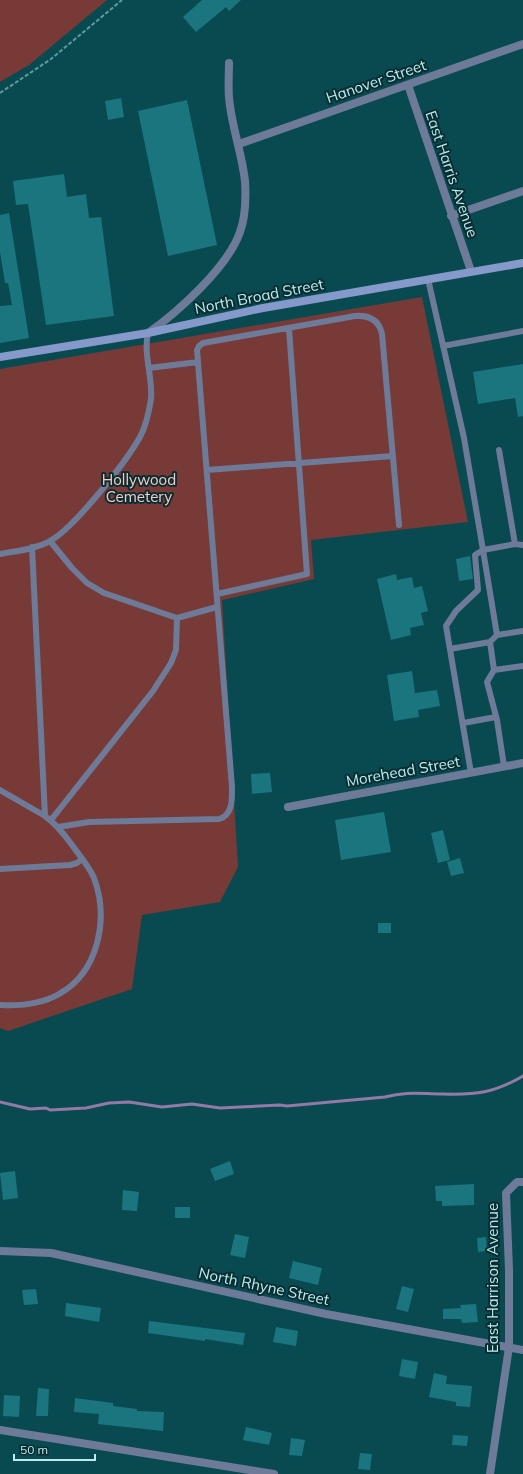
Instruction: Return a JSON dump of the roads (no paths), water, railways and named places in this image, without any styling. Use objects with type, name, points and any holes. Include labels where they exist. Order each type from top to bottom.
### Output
[{"type":"street","name":"Hanover Street","points":[[239,144],[523,44]]},
{"type":"street","points":[[148,333],[188,301],[233,248],[240,233],[246,199],[239,144],[229,97],[229,63]]},
{"type":"street","name":"East Harris Avenue","points":[[408,85],[471,272]]},
{"type":"street","points":[[451,216],[523,191]]},
{"type":"street","name":"North Broad Street","points":[[0,356],[148,333],[263,308],[523,263]]},
{"type":"street","name":"Morehead Street","points":[[288,807],[523,762]]},
{"type":"street","name":"East Harrison Avenue","points":[[490,1474],[509,1347],[510,1270],[506,1193],[520,1182]]},
{"type":"street","name":"North Rhyne Street","points":[[0,1252],[51,1253],[326,1314],[523,1350]]},
{"type":"street","points":[[0,1430],[274,1474]]},
{"type":"lane","points":[[428,279],[464,438],[497,635]]},
{"type":"lane","points":[[58,827],[89,822],[219,819],[223,818],[228,812],[232,801],[197,350],[199,346],[203,344],[355,316],[366,316],[376,320],[380,326],[382,334],[399,525]]},
{"type":"lane","points":[[216,594],[308,574],[289,329]]},
{"type":"lane","points":[[443,346],[523,331]]},
{"type":"lane","points":[[0,554],[32,547],[50,541],[68,526],[96,496],[126,460],[140,437],[148,417],[151,400],[146,342],[148,333]]},
{"type":"lane","points":[[149,368],[198,362]]},
{"type":"lane","points":[[499,450],[515,544]]},
{"type":"lane","points":[[207,470],[393,456]]},
{"type":"lane","points":[[50,541],[72,568],[94,588],[135,606],[177,618],[217,607]]},
{"type":"lane","points":[[471,773],[446,626],[456,611],[478,590],[474,555],[483,550],[515,544],[523,545]]},
{"type":"lane","points":[[32,547],[45,816]]},
{"type":"lane","points":[[51,820],[149,697],[171,663],[176,650],[177,618]]},
{"type":"lane","points":[[450,649],[490,642],[497,635],[523,631]]},
{"type":"lane","points":[[490,642],[494,670],[487,682],[496,717],[504,766]]},
{"type":"lane","points":[[494,670],[523,666]]},
{"type":"lane","points":[[463,723],[496,717]]},
{"type":"lane","points":[[0,790],[45,816],[58,827],[94,878],[99,896],[101,917],[100,935],[92,956],[75,981],[59,994],[30,1004],[0,1006]]},
{"type":"lane","points":[[0,869],[70,865],[77,863],[82,859]]},
{"type":"waterway","points":[[0,1102],[30,1109],[46,1108],[50,1110],[86,1108],[109,1103],[129,1102],[162,1107],[192,1104],[220,1108],[280,1105],[287,1106],[385,1097],[407,1093],[465,1094],[484,1092],[513,1082],[523,1076]]},
{"type":"park label","name":"Hollywood Cemetery","points":[[139,488]]}]
